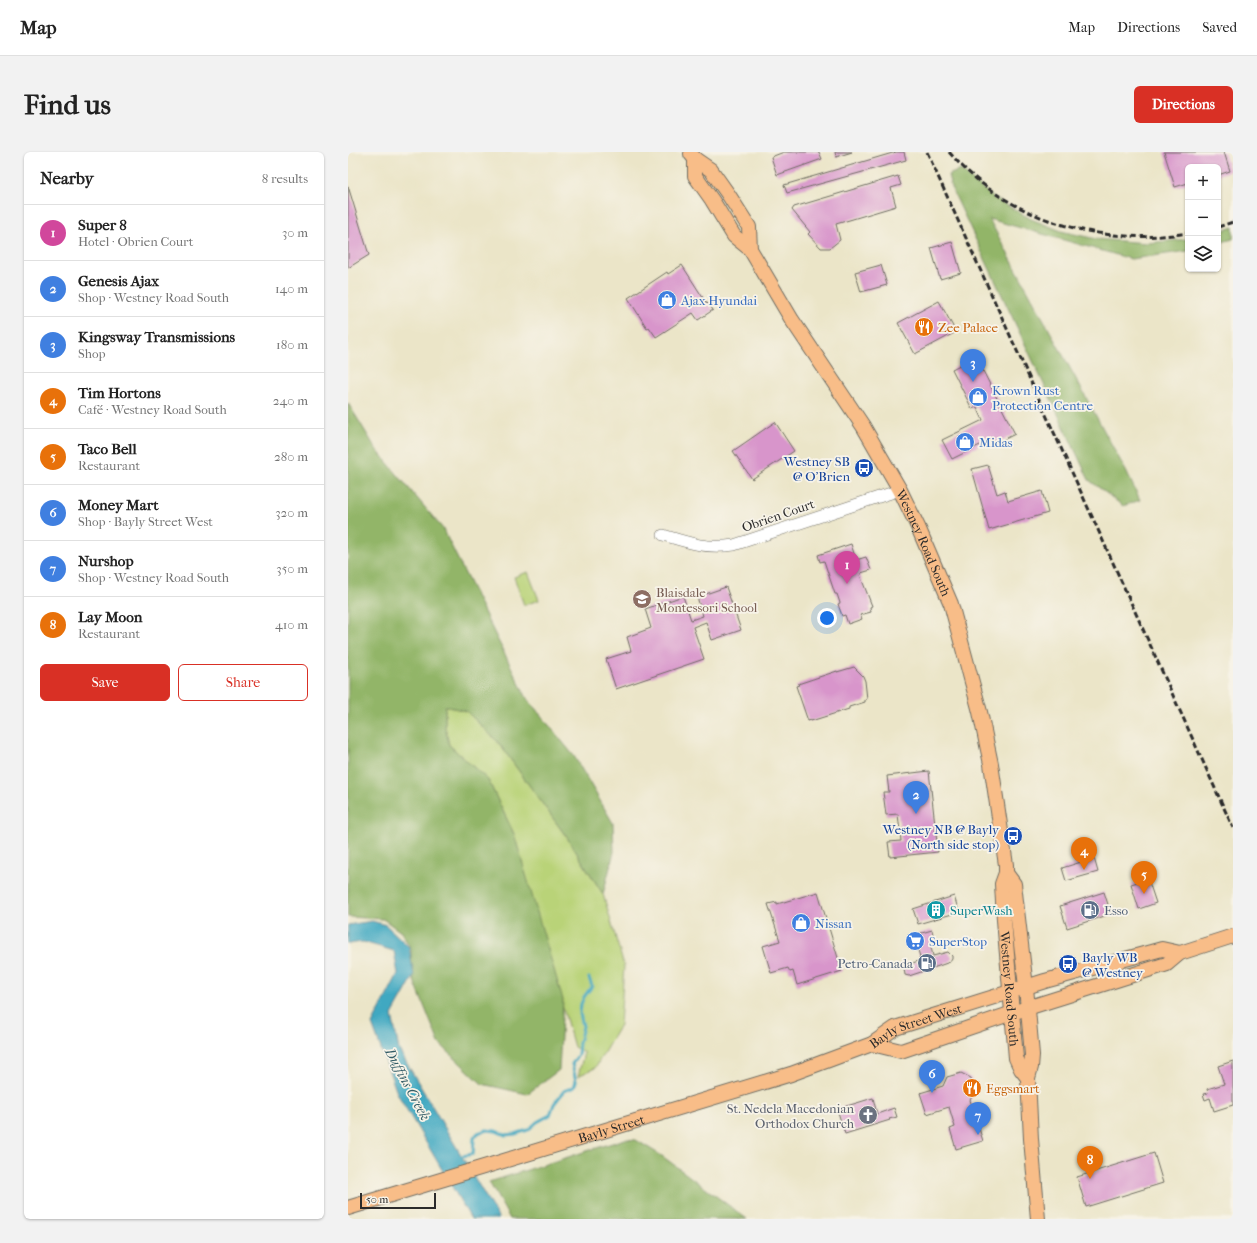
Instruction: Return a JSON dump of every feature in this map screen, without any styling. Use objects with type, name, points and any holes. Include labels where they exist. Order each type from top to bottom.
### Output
[{"type":"main road","name":"Westney Road South","points":[[692,156],[712,170],[749,227],[750,249],[792,320],[863,426],[900,490],[918,527],[951,604],[980,712],[991,764],[1006,873],[1002,884],[1016,1058],[1028,1078]]},
{"type":"main road","name":"Westney Road South","points":[[1006,873],[1014,884],[1026,987],[1032,1055],[1028,1078],[1031,1139],[1038,1219]]},
{"type":"main road","name":"Bayly Street West","points":[[872,1044],[901,1051],[1027,1008],[1167,964],[1180,953],[1233,936]]},
{"type":"main road","name":"Bayly Street West","points":[[872,1044],[895,1028],[1053,979],[1162,949],[1180,953]]},
{"type":"main road","name":"Bayly Street","points":[[348,1208],[791,1074],[872,1044]]},
{"type":"street","name":"Obrien Court","points":[[663,535],[697,545],[734,545],[900,490]]},
{"type":"green space","points":[[961,170],[994,198],[1031,219],[1061,231],[1096,239],[1147,243],[1185,239],[1185,251],[1131,259],[989,219],[1126,471],[1140,500],[1123,506],[1089,480],[951,187],[948,175]]},
{"type":"green space","points":[[1233,227],[1233,239],[1221,242],[1221,231]]},
{"type":"green space","points":[[348,403],[376,449],[443,529],[526,697],[574,756],[613,823],[614,852],[603,894],[568,839],[498,742],[466,711],[445,706],[445,727],[449,745],[488,780],[514,834],[563,1000],[559,1070],[527,1094],[482,1084],[439,1043],[411,973],[411,949],[401,932],[383,919],[348,917]]},
{"type":"green space","points":[[528,572],[539,600],[524,605],[514,577]]},
{"type":"green space","points":[[445,706],[466,711],[498,742],[568,839],[603,894],[624,966],[620,1025],[595,1068],[578,1076],[584,1053],[574,1047],[514,834],[488,780],[449,745],[445,727]]},
{"type":"green space","points":[[625,1139],[636,1140],[662,1156],[747,1219],[510,1219],[489,1182]]},
{"type":"water","name":"Duffins Creek","points":[[372,921],[386,925],[409,947],[414,976],[392,1015],[399,1050],[499,1219],[471,1219],[397,1093],[372,1024],[398,974],[394,951],[363,942],[348,944],[348,925]]},
{"type":"building","points":[[784,152],[819,152],[822,159],[777,175],[771,157]]},
{"type":"building","points":[[835,152],[852,152],[836,157]]},
{"type":"building","points":[[896,152],[904,152],[906,160],[787,193],[784,185]]},
{"type":"building","points":[[1164,152],[1224,152],[1230,171],[1221,174],[1221,164],[1185,164],[1185,184],[1175,187]]},
{"type":"building","points":[[898,176],[901,185],[891,188],[896,206],[836,224],[840,240],[830,248],[821,248],[808,234],[810,232],[792,210],[794,207]]},
{"type":"building","points":[[348,186],[369,255],[348,268]]},
{"type":"building","points":[[952,242],[961,273],[940,279],[931,248]]},
{"type":"building","name":"Ajax Hyundai","points":[[682,265],[707,304],[708,303],[713,310],[698,320],[693,313],[656,337],[649,327],[647,328],[628,298],[667,272],[668,274]]},
{"type":"building","points":[[881,265],[887,285],[861,292],[855,272]]},
{"type":"building","points":[[939,301],[956,332],[915,354],[898,323]]},
{"type":"building","points":[[976,357],[1015,434],[995,444],[992,439],[952,459],[942,440],[983,420],[977,407],[972,409],[952,369]]},
{"type":"building","points":[[775,422],[794,451],[752,479],[733,451]]},
{"type":"building","points":[[988,465],[997,494],[1005,491],[1008,501],[1042,491],[1048,513],[989,530],[972,469]]},
{"type":"building","points":[[851,544],[856,560],[866,557],[871,570],[861,573],[860,575],[872,606],[870,607],[871,612],[860,615],[862,619],[848,624],[845,615],[842,616],[838,604],[840,603],[837,594],[835,594],[824,561],[820,562],[818,555]]},
{"type":"building","points":[[726,587],[741,630],[712,640],[706,622],[693,627],[704,659],[616,689],[606,659],[631,651],[627,637],[651,628],[645,609],[683,596],[691,620],[703,616],[697,597]]},
{"type":"building","points":[[854,667],[863,676],[865,681],[867,699],[865,702],[849,707],[849,709],[808,721],[796,686],[837,671]]},
{"type":"building","points":[[929,771],[938,852],[890,857],[888,842],[901,841],[898,814],[886,815],[883,792],[889,792],[887,776]]},
{"type":"building","points":[[1094,858],[1098,872],[1066,881],[1062,868]]},
{"type":"building","points":[[1148,879],[1156,903],[1139,909],[1131,884]]},
{"type":"building","name":"Nissan","points":[[818,892],[842,971],[797,985],[793,971],[790,972],[788,968],[771,973],[763,946],[780,941],[768,904],[777,902],[777,904]]},
{"type":"building","points":[[1104,892],[1111,914],[1067,928],[1060,906]]},
{"type":"building","name":"SuperWash","points":[[954,896],[959,912],[918,924],[913,909]]},
{"type":"building","points":[[932,930],[935,942],[930,943],[933,956],[948,952],[952,956],[952,959],[950,962],[930,969],[909,976],[905,975],[904,968],[907,965],[921,960],[917,947],[911,948],[908,937]]},
{"type":"building","points":[[1233,1061],[1233,1105],[1214,1111],[1210,1098],[1205,1100],[1203,1094],[1208,1093],[1207,1089],[1224,1084],[1218,1066]]},
{"type":"building","points":[[961,1073],[971,1078],[975,1092],[970,1100],[983,1141],[956,1149],[950,1129],[955,1127],[949,1107],[927,1114],[920,1093],[943,1086],[947,1077]]},
{"type":"building","name":"St. Nedela Macedonian Orthodox Church","points":[[873,1098],[877,1114],[894,1108],[897,1117],[845,1134],[837,1109]]},
{"type":"building","points":[[1154,1153],[1163,1183],[1086,1207],[1077,1177]]},
{"type":"waterway","points":[[462,1156],[473,1154],[474,1138],[478,1133],[487,1130],[496,1131],[505,1135],[528,1130],[537,1122],[550,1115],[554,1104],[564,1091],[574,1087],[576,1081],[572,1064],[578,1055],[583,1026],[580,1014],[581,1004],[592,986],[589,978]]},
{"type":"railway","points":[[927,152],[1233,828]]},
{"type":"railway","points":[[949,152],[972,176],[999,195],[1027,211],[1058,223],[1089,231],[1122,236],[1155,236],[1185,233]]},
{"type":"railway","points":[[1221,226],[1233,222]]},
{"type":"place","name":"Ajax Hyundai","points":[[667,300]]},
{"type":"place","name":"Zee Palace","points":[[924,327]]},
{"type":"place","name":"Kingsway Transmissions","points":[[973,382]]},
{"type":"place","name":"Krown Rust Protection Centre","points":[[978,397]]},
{"type":"place","name":"Midas","points":[[965,442]]},
{"type":"place","name":"Westney SB @ O'Brien","points":[[864,468]]},
{"type":"place","name":"Super 8","points":[[847,584]]},
{"type":"place","name":"Blaisdale Montessori School","points":[[642,599]]},
{"type":"place","name":"Genesis Ajax","points":[[916,814]]},
{"type":"place","name":"Westney NB @ Bayly (North side stop)","points":[[1013,836]]},
{"type":"place","name":"Tim Hortons","points":[[1084,870]]},
{"type":"place","name":"Taco Bell","points":[[1144,894]]},
{"type":"place","name":"SuperWash","points":[[936,910]]},
{"type":"place","name":"Esso","points":[[1090,910]]},
{"type":"place","name":"Nissan","points":[[801,923]]},
{"type":"place","name":"SuperStop","points":[[915,941]]},
{"type":"place","name":"Petro-Canada","points":[[927,963]]},
{"type":"place","name":"Bayly WB @ Westney","points":[[1068,964]]},
{"type":"place","name":"Eggsmart","points":[[972,1088]]},
{"type":"place","name":"Money Mart","points":[[932,1093]]},
{"type":"place","name":"St. Nedela Macedonian Orthodox Church","points":[[868,1115]]},
{"type":"place","name":"Nurshop","points":[[978,1135]]},
{"type":"place","name":"Lay Moon","points":[[1090,1179]]}]
